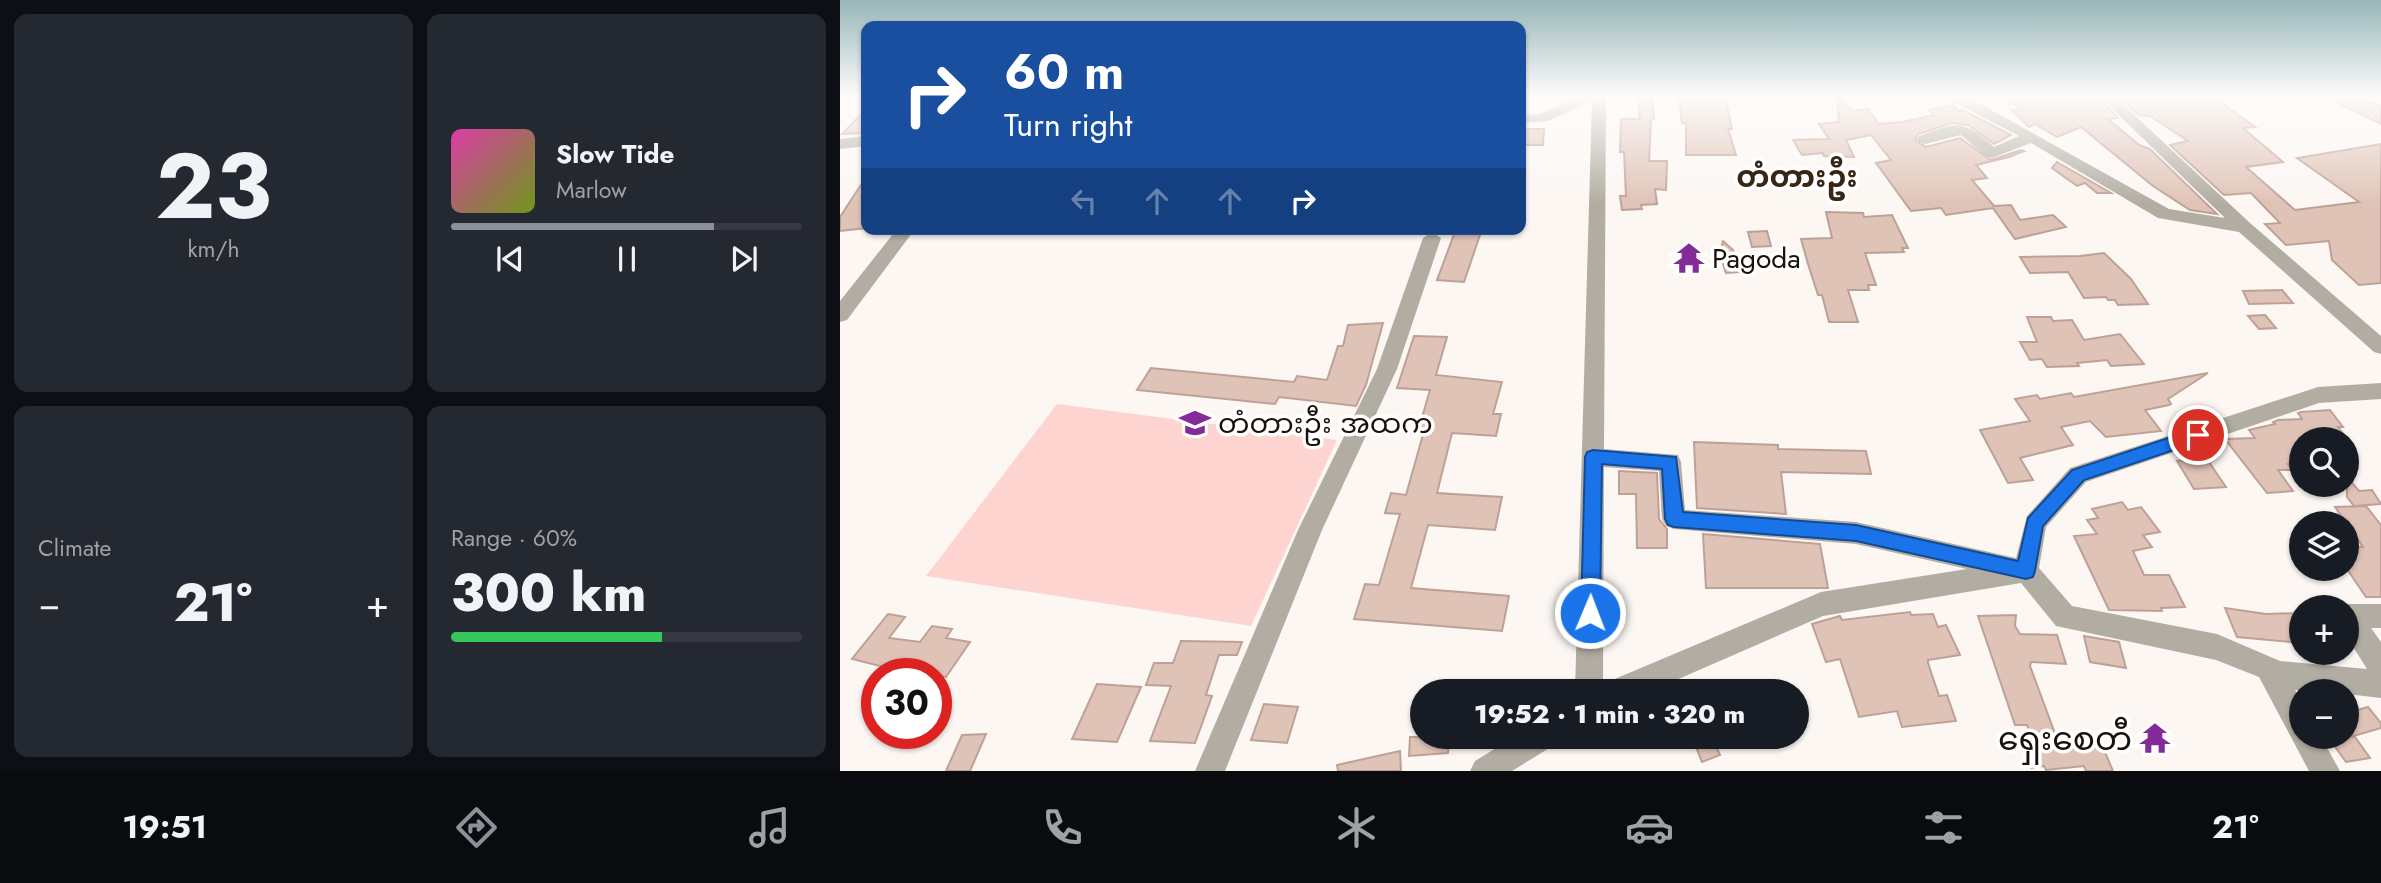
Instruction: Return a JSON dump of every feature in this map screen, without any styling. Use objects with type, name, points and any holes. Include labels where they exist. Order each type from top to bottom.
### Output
[{"type":"street","points":[[1589,679],[1598,132]]},
{"type":"street","points":[[1926,139],[1946,132]]},
{"type":"street","points":[[1967,132],[1992,153],[2032,137]]},
{"type":"street","points":[[2023,132],[2164,214],[2244,226]]},
{"type":"street","points":[[2144,132],[2244,226],[2381,348]]},
{"type":"street","points":[[840,144],[861,142]]},
{"type":"street","points":[[840,315],[901,235]]},
{"type":"street","points":[[1210,771],[1310,530],[1387,369],[1432,237]]},
{"type":"street","points":[[2026,571],[2035,523],[2078,475],[2318,395],[2381,390]]},
{"type":"street","points":[[1593,457],[1670,462],[1674,519],[1856,533],[2026,571],[2065,617],[2217,647],[2269,668],[2289,706]]},
{"type":"street","points":[[1648,679],[1821,604],[2026,571]]},
{"type":"street","points":[[2381,616],[2348,615],[2381,666]]},
{"type":"street","points":[[2272,674],[2381,684]]},
{"type":"street","points":[[1501,767],[1525,749]]},
{"type":"street","points":[[2312,749],[2325,771]]},
{"type":"shaded area","points":[[1057,404],[1337,440],[1251,626],[926,576]]},
{"type":"building","points":[[1526,132],[1544,132],[1543,145],[1526,145]]},
{"type":"building","points":[[1621,132],[1650,132],[1649,161],[1667,161],[1666,190],[1655,189],[1657,204],[1641,205],[1642,209],[1622,210],[1620,196],[1626,196],[1624,152],[1620,152]]},
{"type":"building","points":[[1686,132],[1729,132],[1736,155],[1686,155]]},
{"type":"building","points":[[1824,132],[1924,132],[1918,134],[1915,140],[1926,147],[1960,138],[1991,160],[2024,151],[1976,165],[1987,178],[1972,180],[1994,206],[2011,205],[2020,220],[2053,215],[2066,227],[2015,239],[1993,208],[1946,215],[1941,208],[1911,211],[1876,163],[1891,160],[1871,135],[1846,140],[1854,157],[1824,156],[1823,153],[1802,155],[1793,140],[1829,139]]},
{"type":"building","points":[[1978,132],[2005,132],[2011,135],[1994,144]]},
{"type":"building","points":[[2049,132],[2069,132],[2057,137]]},
{"type":"building","points":[[2087,132],[2123,132],[2139,145],[2150,149],[2217,214],[2190,210],[2153,186]]},
{"type":"building","points":[[2174,132],[2248,132],[2283,162],[2246,167],[2295,210],[2359,202],[2297,158],[2381,144],[2381,283],[2359,285],[2332,260],[2329,241],[2286,245],[2265,224],[2280,223],[2251,193],[2224,195],[2170,145],[2188,141]]},
{"type":"building","points":[[2057,162],[2111,193],[2097,193],[2085,183],[2077,186],[2052,168]]},
{"type":"building","points":[[861,185],[861,229],[840,231],[840,217]]},
{"type":"building","points":[[1826,212],[1863,213],[1864,217],[1892,215],[1908,248],[1902,248],[1904,252],[1865,253],[1876,285],[1868,285],[1869,290],[1848,290],[1858,322],[1829,322],[1822,295],[1818,295],[1808,264],[1801,239],[1832,238]]},
{"type":"building","points":[[1767,231],[1771,246],[1752,247],[1748,232]]},
{"type":"building","points":[[1454,235],[1480,235],[1464,282],[1437,280]]},
{"type":"building","points":[[1723,241],[1733,250],[1739,272],[1726,273],[1722,261],[1718,261]]},
{"type":"building","points":[[2104,253],[2131,279],[2148,304],[2118,305],[2115,300],[2108,300],[2106,297],[2084,298],[2068,272],[2030,273],[2020,257],[2080,256]]},
{"type":"building","points":[[2282,290],[2293,303],[2249,304],[2243,291]]},
{"type":"building","points":[[2265,315],[2276,328],[2259,329],[2248,316]]},
{"type":"building","points":[[2027,317],[2051,317],[2053,321],[2072,320],[2084,340],[2120,334],[2144,364],[2111,366],[2107,360],[2077,363],[2079,366],[2047,367],[2042,359],[2030,360],[2020,342],[2037,342]]},
{"type":"building","points":[[1383,323],[1366,385],[1356,406],[1279,397],[1275,404],[1137,390],[1151,368],[1294,382],[1297,376],[1327,380],[1338,346],[1343,346],[1348,325]]},
{"type":"building","points":[[1414,336],[1447,337],[1436,375],[1502,382],[1493,414],[1501,414],[1496,436],[1452,433],[1437,493],[1502,497],[1495,530],[1428,525],[1411,588],[1509,596],[1502,631],[1354,619],[1365,584],[1379,585],[1400,514],[1385,513],[1391,493],[1406,495],[1424,431],[1418,431],[1430,390],[1397,388]]},
{"type":"building","points":[[2208,373],[2168,399],[2171,404],[2145,410],[2161,431],[2106,437],[2090,421],[2061,427],[2073,445],[2020,458],[2033,480],[2008,483],[1980,430],[2030,421],[2015,399],[2037,395],[2040,399],[2071,393],[2074,397]]},
{"type":"building","points":[[2330,410],[2343,427],[2289,427],[2289,470],[2278,470],[2289,485],[2289,491],[2267,493],[2225,439],[2255,438],[2249,430],[2275,424],[2273,422],[2278,420],[2302,419],[2298,413]]},
{"type":"building","points":[[1694,442],[1778,445],[1778,449],[1866,451],[1871,474],[1781,472],[1786,514],[1697,508]]},
{"type":"building","points":[[2207,459],[2226,487],[2194,489],[2177,461]]},
{"type":"building","points":[[1619,471],[1657,473],[1659,519],[1667,529],[1667,548],[1637,548],[1636,494],[1619,494]]},
{"type":"building","points":[[2372,490],[2381,504],[2354,506],[2347,497],[2359,497],[2359,491]]},
{"type":"building","points":[[2122,502],[2128,510],[2141,507],[2160,532],[2143,535],[2152,547],[2133,551],[2144,575],[2169,575],[2185,607],[2161,608],[2162,611],[2109,610],[2074,536],[2097,534],[2087,520],[2098,518],[2092,509]]},
{"type":"building","points":[[2366,506],[2381,525],[2381,597],[2366,597],[2355,581],[2359,581],[2359,547],[2363,547],[2359,541],[2359,511],[2338,511],[2335,507]]},
{"type":"building","points":[[1703,534],[1820,544],[1828,588],[1706,588]]},
{"type":"building","points":[[2225,608],[2266,614],[2289,613],[2289,642],[2237,637]]},
{"type":"building","points":[[1910,612],[1911,615],[1933,614],[1938,627],[1946,625],[1960,655],[1928,660],[1939,696],[1947,695],[1956,721],[1902,727],[1897,711],[1859,717],[1840,659],[1826,662],[1812,624],[1840,616],[1842,620]]},
{"type":"building","points":[[888,614],[905,617],[889,638],[920,642],[932,626],[952,629],[946,638],[970,642],[952,668],[952,658],[861,658],[861,661],[852,659]]},
{"type":"building","points":[[2016,615],[2015,626],[2020,634],[2057,635],[2066,664],[2031,662],[2030,666],[2060,747],[2102,745],[2113,771],[2086,771],[2084,766],[2046,770],[2044,766],[2031,768],[2024,752],[2037,750],[2027,725],[2015,725],[1978,616]]},
{"type":"building","points":[[2084,636],[2119,642],[2126,668],[2090,662]]},
{"type":"building","points":[[1181,641],[1242,642],[1237,655],[1219,655],[1206,695],[1212,696],[1195,743],[1150,741],[1171,686],[1146,685],[1154,663],[1173,663]]},
{"type":"building","points":[[1097,684],[1141,687],[1117,742],[1072,739]]},
{"type":"building","points":[[1264,704],[1298,707],[1287,743],[1251,740]]},
{"type":"building","points":[[2368,707],[2381,723],[2381,728],[2359,734],[2359,710]]},
{"type":"building","points":[[986,734],[970,771],[946,771],[962,735]]},
{"type":"building","points":[[1410,737],[1410,749],[1448,749],[1448,753],[1409,756]]},
{"type":"building","points":[[2359,743],[2370,758],[2346,762],[2337,749],[2359,749]]},
{"type":"building","points":[[1697,749],[1717,749],[1720,755],[1702,762]]},
{"type":"building","points":[[1400,751],[1401,771],[1338,771],[1337,765]]},
{"type":"place","name":"Pagoda","points":[[1689,258]]},
{"type":"place","name":"တံတားဦး အထက","points":[[1195,423]]},
{"type":"place","name":"ရှေးစေတီ","points":[[2155,738]]},
{"type":"district","name":"တံတားဦး","points":[[1797,176]]},
{"type":"route","points":[[1590,613],[1593,457],[1670,462],[1674,519],[1856,533],[2026,571],[2035,523],[2078,475],[2198,435]]}]
